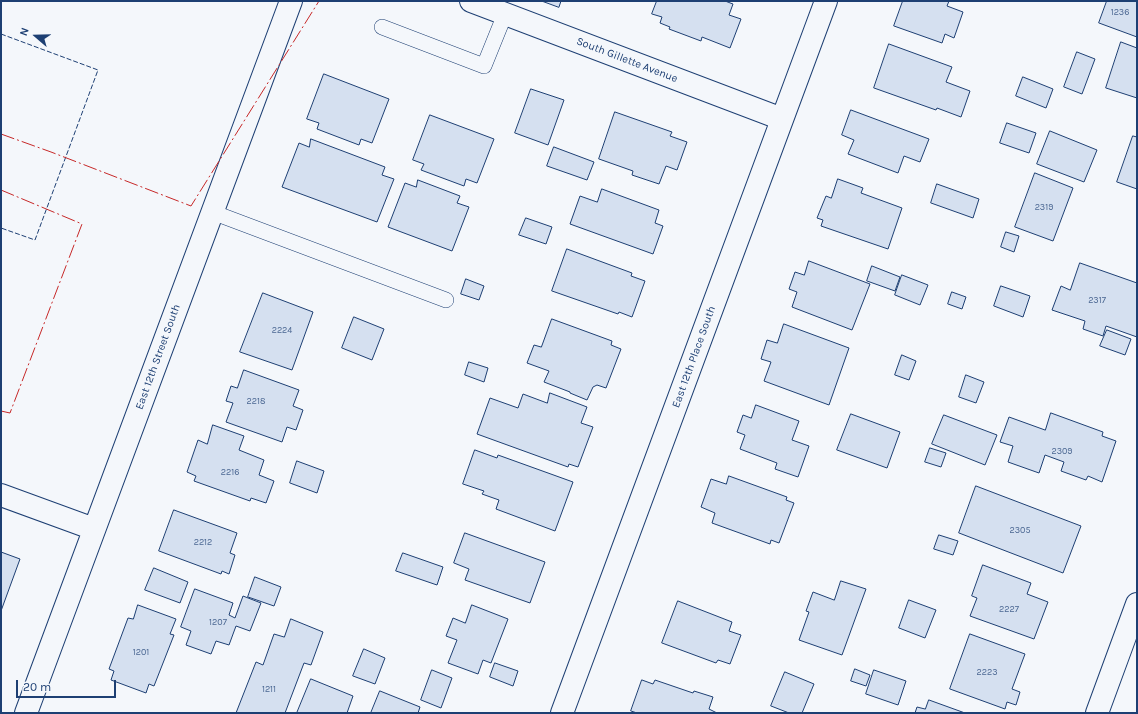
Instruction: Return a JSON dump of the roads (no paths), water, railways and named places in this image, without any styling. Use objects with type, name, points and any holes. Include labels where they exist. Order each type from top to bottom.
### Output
[{"type":"street","name":"East 12th Street South","points":[[28,712],[94,529],[291,1]]},
{"type":"street","name":"South Gillette Avenue","points":[[471,1],[782,118]]},
{"type":"street","name":"East 12th Place South","points":[[562,713],[826,1]]},
{"type":"street","points":[[1,495],[94,529]]},
{"type":"street","points":[[1097,713],[1137,604]]},
{"type":"lane","points":[[382,27],[484,66],[505,14]]},
{"type":"lane","points":[[212,212],[446,300]]}]
